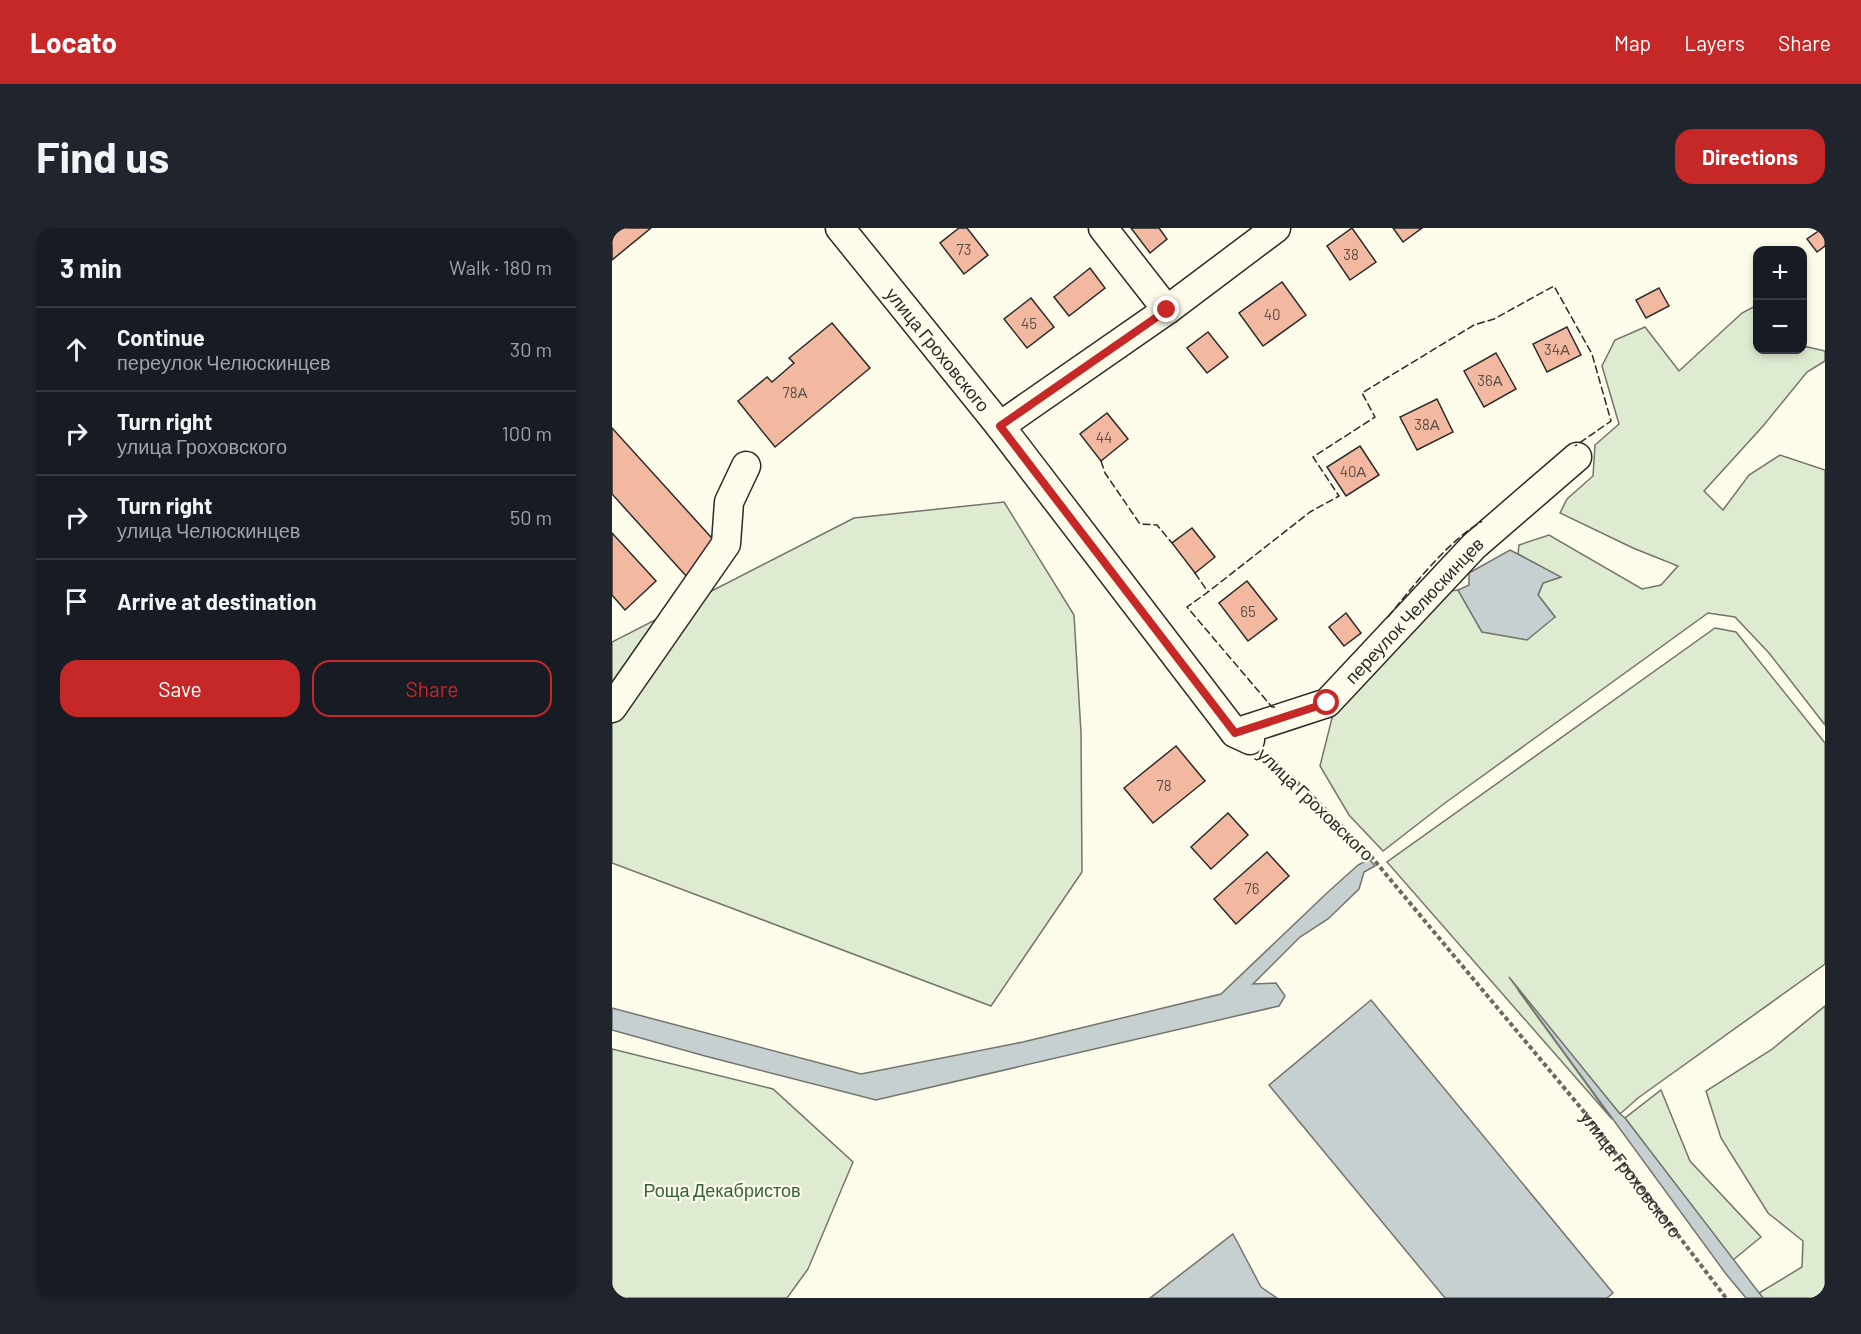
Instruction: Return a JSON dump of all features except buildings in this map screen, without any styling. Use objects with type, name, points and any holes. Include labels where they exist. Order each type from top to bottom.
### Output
[{"type":"street","name":"улица Гроховского","points":[[840,228],[1000,426],[1242,737]]},
{"type":"street","points":[[1103,228],[1167,310]]},
{"type":"street","points":[[1000,426],[1167,310],[1276,228]]},
{"type":"street","name":"переулок Челюскинцев","points":[[1242,737],[1327,703],[1474,546],[1577,457]]},
{"type":"street","points":[[612,708],[726,544],[729,502],[746,466]]},
{"type":"path","name":"улица Гроховского","points":[[1242,737],[1310,794],[1369,854],[1581,1108],[1726,1298]]},
{"type":"green space","points":[[1753,307],[1753,354],[1807,354],[1807,347],[1825,351],[1825,361],[1807,372],[1763,426],[1704,491],[1723,510],[1749,475],[1780,455],[1825,470],[1825,725],[1769,653],[1735,617],[1708,613],[1445,803],[1383,851],[1349,815],[1320,766],[1332,718],[1442,592],[1458,590],[1482,632],[1555,617],[1538,595],[1543,583],[1560,577],[1518,554],[1519,545],[1549,535],[1642,589],[1661,585],[1678,566],[1633,548],[1560,513],[1567,499],[1593,476],[1595,445],[1619,424],[1602,366],[1615,340],[1645,327],[1679,371],[1742,313]]},
{"type":"green space","points":[[1004,502],[1074,615],[1081,733],[1082,872],[991,1006],[612,863],[612,642],[854,518]]},
{"type":"green space","points":[[1715,628],[1736,632],[1825,743],[1825,964],[1638,1098],[1620,1114],[1518,990],[1612,1119],[1387,862]]},
{"type":"green space","points":[[1825,1006],[1825,1298],[1763,1298],[1759,1293],[1802,1267],[1803,1241],[1768,1213],[1721,1138],[1706,1091],[1771,1050]]},
{"type":"green space","name":"Роща Декабристов","points":[[612,1049],[773,1089],[853,1162],[808,1269],[787,1298],[612,1298]]},
{"type":"green space","points":[[1661,1090],[1690,1161],[1761,1237],[1733,1260],[1625,1118]]},
{"type":"shaded area","points":[[1510,550],[1561,577],[1543,583],[1538,595],[1555,617],[1527,640],[1482,632],[1458,590],[1469,585],[1469,573]]},
{"type":"shaded area","points":[[1369,859],[1375,866],[1364,872],[1359,889],[1328,919],[1300,937],[1253,984],[1276,983],[1285,996],[1279,1006],[876,1100],[612,1030],[612,1008],[861,1074],[1023,1042],[1221,994],[1328,892],[1358,865]]},
{"type":"shaded area","points":[[1509,977],[1625,1118],[1763,1298],[1746,1298],[1726,1274]]},
{"type":"shaded area","points":[[1371,1000],[1613,1293],[1607,1298],[1445,1298],[1269,1085]]},
{"type":"shaded area","points":[[1233,1234],[1261,1287],[1277,1298],[1150,1298]]},
{"type":"fence","points":[[1275,707],[1272,707],[1187,607],[1310,512],[1339,496],[1313,457],[1375,417],[1362,393],[1474,325],[1494,319],[1554,286],[1592,354],[1611,421],[1575,446]]},
{"type":"fence","points":[[1101,461],[1105,473],[1140,524],[1157,525],[1172,543]]},
{"type":"fence","points":[[1388,617],[1443,553],[1482,521]]},
{"type":"fence","points":[[1195,573],[1208,592]]},
{"type":"route","points":[[1167,310],[1000,426],[1235,733],[1327,703]]}]
